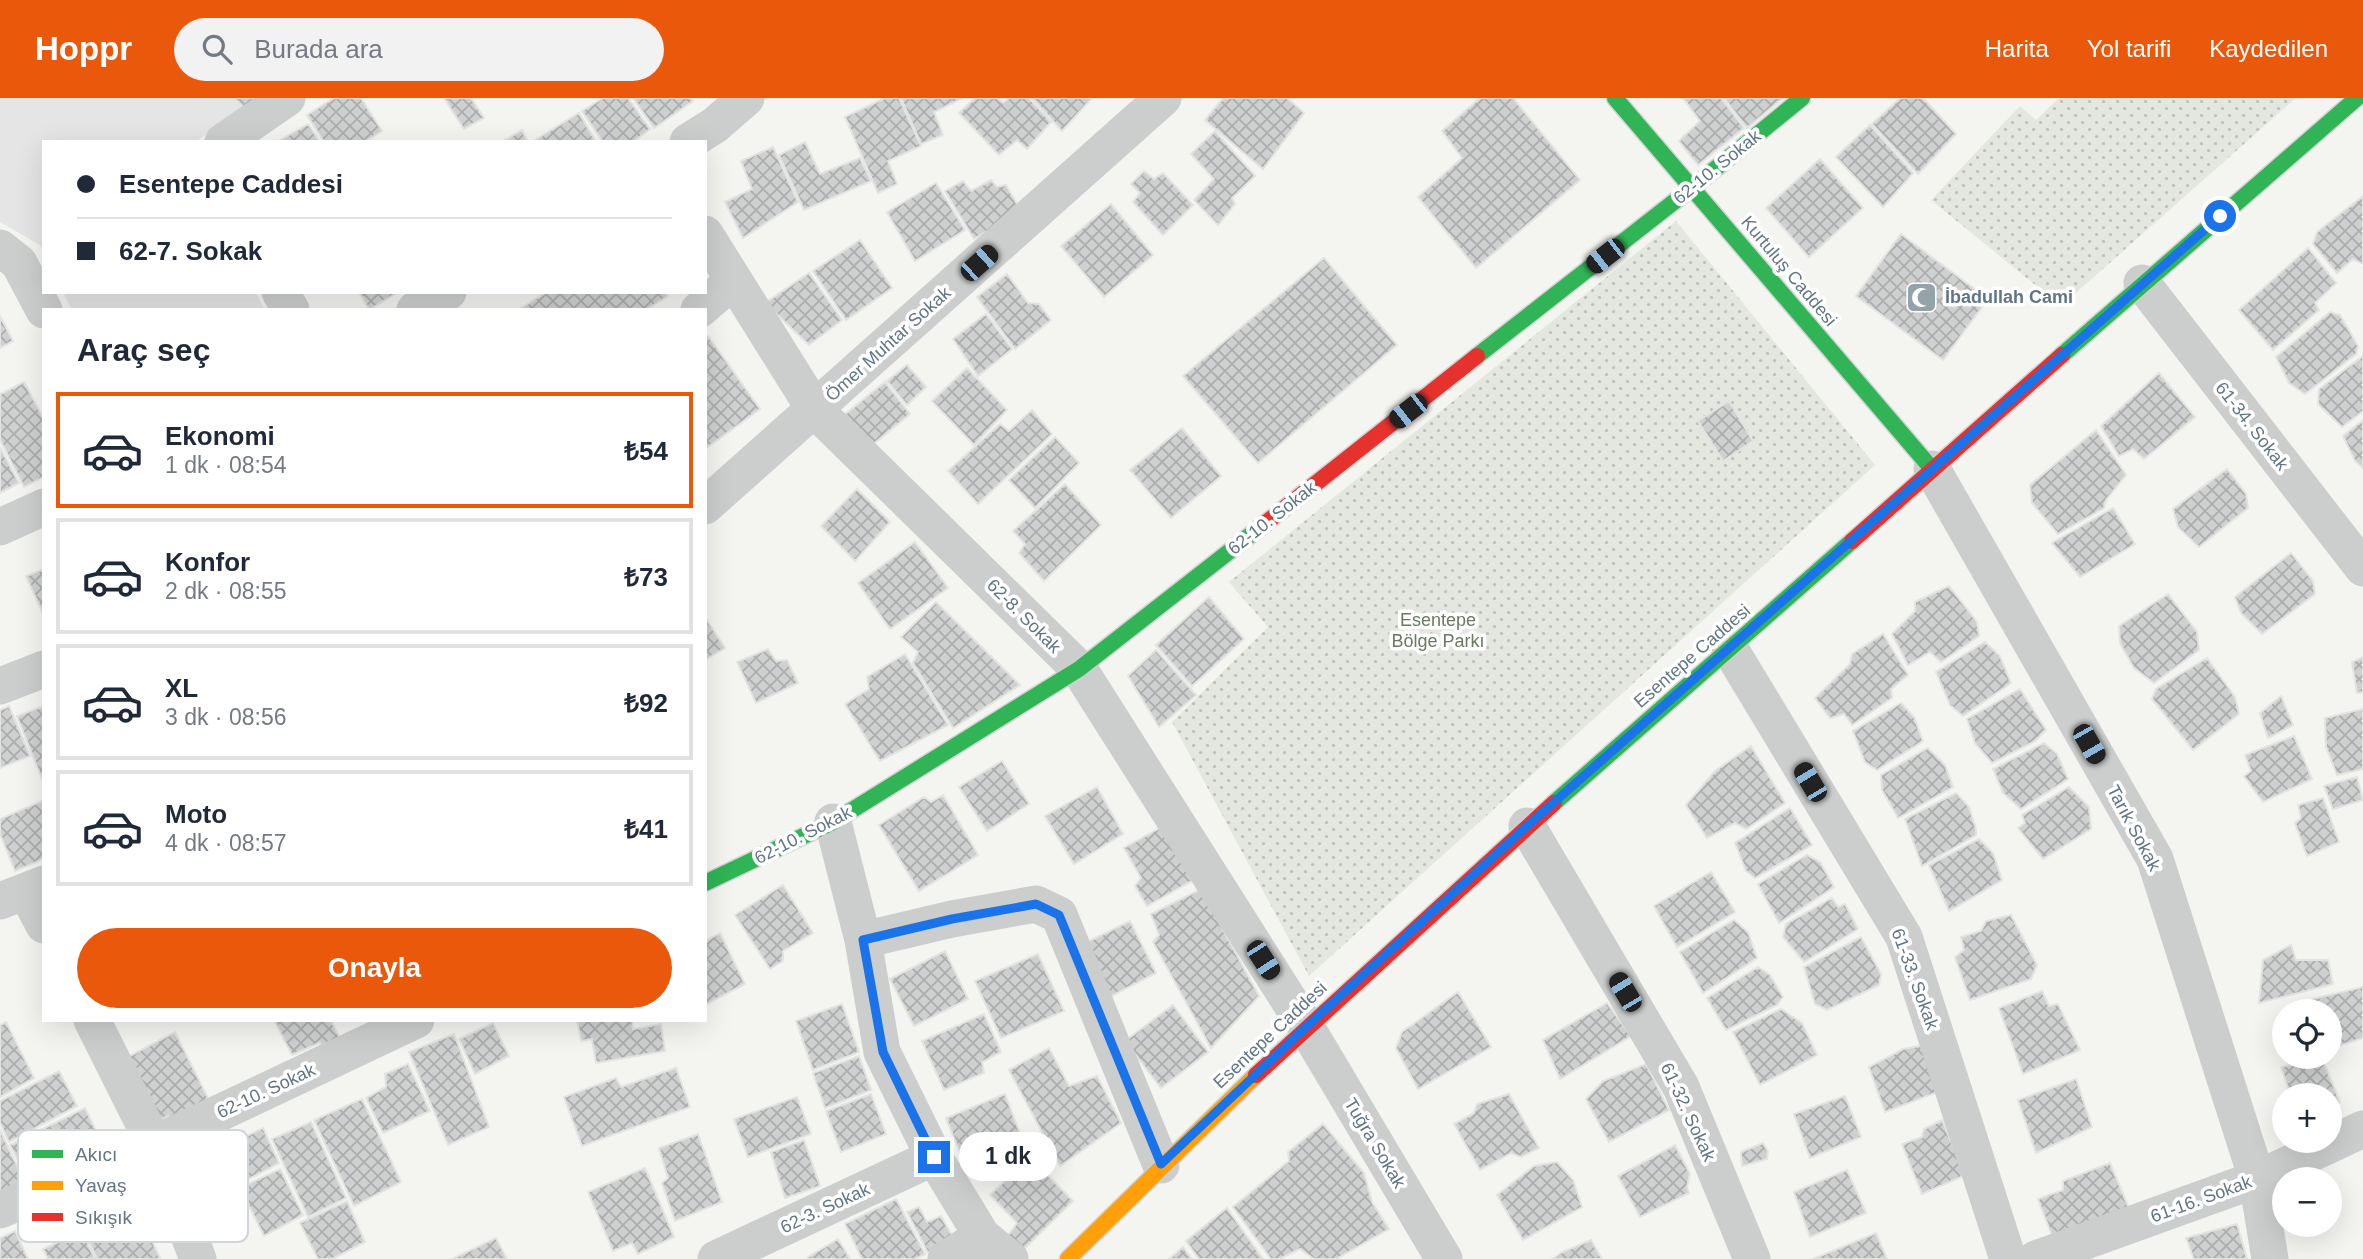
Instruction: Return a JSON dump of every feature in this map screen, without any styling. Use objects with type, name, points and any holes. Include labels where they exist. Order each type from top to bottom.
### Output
[{"type":"street","points":[[225,140],[287,98]]},
{"type":"street","points":[[691,140],[715,125],[747,98]]},
{"type":"street","name":"Ömer Muhtar Sokak","points":[[707,504],[1163,98]]},
{"type":"street","name":"Kurtuluş Caddesi","points":[[1615,98],[1932,469]]},
{"type":"street","name":"62-10. Sokak","points":[[707,882],[833,822],[1079,670],[1693,187],[1802,98]]},
{"type":"street","name":"Esentepe Caddesi","points":[[1068,1259],[1161,1164],[1306,1027],[1527,826],[2142,283],[2357,98]]},
{"type":"street","name":"62-8. Sokak","points":[[707,237],[815,410],[1079,670],[1306,1027]]},
{"type":"street","points":[[0,248],[19,263],[43,308]]},
{"type":"street","points":[[701,308],[733,281]]},
{"type":"street","name":"61-34. Sokak","points":[[2142,283],[2363,568]]},
{"type":"street","points":[[419,308],[444,294]]},
{"type":"street","name":"Tarık Sokak","points":[[1932,469],[2155,859],[2257,1179],[2270,1259]]},
{"type":"street","points":[[0,527],[42,508]]},
{"type":"street","name":"61-33. Sokak","points":[[1730,649],[1904,937],[2008,1259]]},
{"type":"street","points":[[0,686],[42,670]]},
{"type":"street","points":[[833,822],[863,940],[883,1052],[934,1157],[982,1236],[1010,1259]]},
{"type":"street","name":"61-32. Sokak","points":[[1527,826],[1681,1087],[1752,1259]]},
{"type":"street","points":[[23,892],[42,922]]},
{"type":"street","points":[[863,940],[952,919],[1036,904],[1059,915],[1161,1164]]},
{"type":"street","points":[[93,1022],[147,1130]]},
{"type":"street","name":"62-10. Sokak","points":[[184,1130],[412,1022]]},
{"type":"street","name":"Tuğra Sokak","points":[[1306,1027],[1444,1259]]},
{"type":"street","name":"61-16. Sokak","points":[[2036,1259],[2257,1179],[2363,1129]]},
{"type":"street","name":"62-3. Sokak","points":[[716,1259],[934,1157]]},
{"type":"street","name":"62-10. Sokak","points":[[0,1210],[18,1202]]},
{"type":"street","points":[[946,1259],[982,1236]]},
{"type":"shaded area","points":[[0,98],[233,98],[245,109],[198,140],[42,140],[42,249],[40,245],[0,222]]},
{"type":"shaded area","points":[[64,294],[256,294],[264,308],[71,308]]},
{"type":"green space","points":[[2059,98],[2296,98],[2061,306],[1931,200],[2020,106],[2036,120]]},
{"type":"green space","name":"Esentepe Bölge Parkı","points":[[1676,221],[1875,465],[1309,976],[1172,722],[1268,627],[1229,582]]},
{"type":"building","points":[[234,98],[267,98],[250,115]]},
{"type":"building","points":[[334,98],[361,98],[382,131],[367,140],[323,140],[307,115]]},
{"type":"building","points":[[444,98],[471,98],[484,118],[464,129]]},
{"type":"building","points":[[603,98],[628,98],[650,129],[636,140],[602,140],[582,111]]},
{"type":"building","points":[[633,98],[691,98],[693,101],[654,128]]},
{"type":"building","points":[[885,98],[899,98],[921,146],[888,161],[897,184],[878,193],[845,117]]},
{"type":"building","points":[[901,98],[963,98],[934,112],[943,135],[921,144]]},
{"type":"building","points":[[975,98],[998,98],[1003,103],[1009,98],[1029,98],[1051,122],[1027,149],[1017,140],[999,155],[959,113]]},
{"type":"building","points":[[1032,98],[1092,98],[1062,131]]},
{"type":"building","points":[[1223,98],[1287,98],[1304,113],[1263,169],[1205,120]]},
{"type":"building","points":[[1480,98],[1513,98],[1580,180],[1476,268],[1418,197],[1462,158],[1442,131]]},
{"type":"building","points":[[1683,98],[1721,98],[1744,128],[1698,165],[1679,141],[1700,121]]},
{"type":"building","points":[[1724,98],[1783,98],[1747,128]]},
{"type":"building","points":[[1900,98],[1923,98],[1956,134],[1918,174],[1872,124]]},
{"type":"building","points":[[579,113],[595,140],[535,140]]},
{"type":"building","points":[[308,124],[319,140],[280,140]]},
{"type":"building","points":[[1870,125],[1913,173],[1883,207],[1836,157]]},
{"type":"building","points":[[522,130],[527,140],[505,140]]},
{"type":"building","points":[[1215,131],[1255,176],[1232,198],[1235,204],[1218,225],[1194,200],[1214,179],[1191,154]]},
{"type":"building","points":[[805,142],[820,174],[860,158],[871,181],[804,210],[779,155]]},
{"type":"building","points":[[773,147],[798,202],[743,238],[725,202],[752,189],[741,161]]},
{"type":"building","points":[[1820,159],[1863,208],[1809,257],[1766,208]]},
{"type":"building","points":[[1144,171],[1154,179],[1163,173],[1193,205],[1163,235],[1133,202],[1140,193],[1131,184]]},
{"type":"building","points":[[991,180],[997,187],[1006,185],[1021,211],[974,239],[945,191],[963,181],[971,191]]},
{"type":"building","points":[[936,183],[965,230],[915,261],[887,212]]},
{"type":"building","points":[[2363,196],[2363,264],[2353,259],[2337,273],[2313,244],[2317,232]]},
{"type":"building","points":[[1111,204],[1153,255],[1104,297],[1061,246]]},
{"type":"building","name":"İbadullah Cami","points":[[1901,234],[1988,299],[1943,360],[1856,296]]},
{"type":"building","points":[[860,240],[892,288],[846,320],[813,271]]},
{"type":"building","points":[[2308,248],[2336,283],[2315,303],[2319,310],[2273,350],[2239,310]]},
{"type":"building","points":[[1324,258],[1397,345],[1258,463],[1183,376]]},
{"type":"building","points":[[809,273],[842,320],[809,345],[765,303]]},
{"type":"building","points":[[1007,274],[1028,303],[1039,304],[1051,320],[1015,349],[977,297]]},
{"type":"building","points":[[360,294],[395,294],[372,308],[368,308]]},
{"type":"building","points":[[544,294],[668,296],[649,308],[521,308]]},
{"type":"building","points":[[2330,312],[2340,315],[2358,346],[2356,354],[2305,394],[2289,383],[2276,357]]},
{"type":"building","points":[[986,314],[1012,349],[978,376],[953,339]]},
{"type":"building","points":[[0,316],[13,341],[0,348]]},
{"type":"building","points":[[707,337],[760,409],[707,448]]},
{"type":"building","points":[[2363,356],[2363,411],[2342,427],[2318,404],[2319,389]]},
{"type":"building","points":[[907,365],[926,387],[907,405],[887,381]]},
{"type":"building","points":[[967,368],[1007,410],[974,445],[932,401]]},
{"type":"building","points":[[2159,373],[2195,417],[2144,459],[2133,449],[2119,456],[2101,426]]},
{"type":"building","points":[[24,382],[42,415],[42,478],[24,487],[0,440],[0,394]]},
{"type":"building","points":[[885,382],[910,414],[865,451],[838,420]]},
{"type":"building","points":[[1729,401],[1753,441],[1723,461],[1698,421]]},
{"type":"building","points":[[1032,410],[1052,434],[978,504],[948,471],[1000,424],[1009,431]]},
{"type":"building","points":[[2363,420],[2363,468],[2355,461],[2343,436]]},
{"type":"building","points":[[1182,428],[1221,476],[1171,518],[1130,470]]},
{"type":"building","points":[[2096,430],[2126,475],[2106,500],[2104,508],[2058,534],[2032,503],[2030,485]]},
{"type":"building","points":[[1055,437],[1079,463],[1035,508],[1009,480]]},
{"type":"building","points":[[0,447],[19,483],[0,493]]},
{"type":"building","points":[[2227,469],[2246,494],[2248,508],[2199,547],[2178,527],[2173,509]]},
{"type":"building","points":[[1065,484],[1101,525],[1044,581],[1019,553],[1025,544],[1013,531]]},
{"type":"building","points":[[857,489],[890,522],[855,561],[821,526]]},
{"type":"building","points":[[2113,508],[2135,544],[2080,577],[2052,543]]},
{"type":"building","points":[[915,542],[948,588],[890,629],[858,583]]},
{"type":"building","points":[[2291,553],[2313,581],[2315,594],[2262,634],[2241,613],[2235,597]]},
{"type":"building","points":[[42,570],[42,612],[26,576]]},
{"type":"building","points":[[1949,586],[1977,622],[1979,636],[1941,662],[1930,652],[1908,665],[1892,634],[1915,611],[1915,602]]},
{"type":"building","points":[[2168,594],[2197,632],[2199,650],[2154,683],[2134,668],[2120,643],[2119,626]]},
{"type":"building","points":[[1209,597],[1244,639],[1192,686],[1156,645]]},
{"type":"building","points":[[936,602],[1020,685],[953,728],[913,663],[918,652],[901,637]]},
{"type":"building","points":[[707,620],[725,648],[707,659]]},
{"type":"building","points":[[1883,634],[1908,675],[1891,689],[1892,698],[1852,725],[1844,714],[1830,718],[1815,698],[1850,664],[1852,654]]},
{"type":"building","points":[[1985,642],[2000,656],[2011,683],[1963,716],[1950,705],[1936,672]]},
{"type":"building","points":[[768,649],[776,661],[787,660],[798,683],[756,703],[737,662]]},
{"type":"building","points":[[1156,650],[1196,695],[1159,727],[1128,676]]},
{"type":"building","points":[[905,654],[948,725],[880,761],[845,704],[869,689],[867,677]]},
{"type":"building","points":[[2363,657],[2363,692],[2357,693],[2352,662]]},
{"type":"building","points":[[2207,658],[2235,697],[2239,714],[2193,750],[2152,699],[2156,689]]},
{"type":"building","points":[[2020,689],[2046,730],[2035,741],[1992,763],[1975,743],[1967,719]]},
{"type":"building","points":[[2281,696],[2293,725],[2268,738],[2260,713]]},
{"type":"building","points":[[1901,703],[1914,717],[1923,741],[1877,770],[1865,762],[1853,731]]},
{"type":"building","points":[[9,706],[30,756],[0,768],[0,710]]},
{"type":"building","points":[[42,707],[42,779],[17,716]]},
{"type":"building","points":[[2363,709],[2363,769],[2337,775],[2326,747],[2325,718]]},
{"type":"building","points":[[2294,736],[2312,779],[2263,802],[2244,776],[2251,771],[2245,755]]},
{"type":"building","points":[[2044,743],[2057,754],[2068,779],[2021,809],[2003,793],[1993,769]]},
{"type":"building","points":[[1751,746],[1785,803],[1746,829],[1735,823],[1707,838],[1686,805],[1715,771]]},
{"type":"building","points":[[1928,748],[1945,765],[1953,787],[1898,818],[1882,790],[1881,775]]},
{"type":"building","points":[[1002,761],[1029,804],[987,831],[959,787]]},
{"type":"building","points":[[2357,777],[2363,800],[2333,809],[2324,786]]},
{"type":"building","points":[[1097,787],[1123,834],[1074,864],[1045,816]]},
{"type":"building","points":[[2069,787],[2089,807],[2091,829],[2043,859],[2018,828],[2025,823],[2022,815]]},
{"type":"building","points":[[1956,793],[1969,807],[1976,835],[1922,866],[1905,819]]},
{"type":"building","points":[[943,795],[978,855],[919,891],[879,825],[924,797],[931,802]]},
{"type":"building","points":[[2323,798],[2339,842],[2307,856],[2295,823],[2301,818],[2298,805]]},
{"type":"building","points":[[42,801],[42,860],[15,871],[0,834],[0,819]]},
{"type":"building","points":[[1790,808],[1812,845],[1755,878],[1746,871],[1735,843]]},
{"type":"building","points":[[1174,820],[1204,874],[1147,906],[1135,886],[1141,878],[1124,848]]},
{"type":"building","points":[[1979,839],[1993,853],[2002,880],[1949,911],[1929,865]]},
{"type":"building","points":[[1807,855],[1820,862],[1834,887],[1779,923],[1758,884]]},
{"type":"building","points":[[1711,872],[1735,912],[1677,947],[1654,906]]},
{"type":"building","points":[[783,885],[813,933],[783,951],[783,961],[770,969],[735,915]]},
{"type":"building","points":[[1201,889],[1259,996],[1211,1048],[1153,942],[1159,935],[1151,914]]},
{"type":"building","points":[[1832,898],[1838,907],[1845,904],[1858,929],[1804,962],[1783,937],[1786,924]]},
{"type":"building","points":[[2011,915],[2037,965],[2031,979],[1970,1000],[1955,957],[1964,950],[1961,937],[1981,931],[1986,921]]},
{"type":"building","points":[[1734,920],[1748,932],[1757,958],[1703,993],[1680,952]]},
{"type":"building","points":[[1130,921],[1156,973],[1104,1000],[1077,947]]},
{"type":"building","points":[[720,933],[745,984],[707,1004],[707,940]]},
{"type":"building","points":[[1861,937],[1881,974],[1879,985],[1827,1010],[1815,1004],[1804,967]]},
{"type":"building","points":[[2291,945],[2296,960],[2328,960],[2333,984],[2259,1003],[2263,960]]},
{"type":"building","points":[[945,951],[968,999],[914,1026],[890,979]]},
{"type":"building","points":[[1038,954],[1064,1011],[1001,1038],[975,981]]},
{"type":"building","points":[[1758,967],[1770,975],[1783,997],[1777,1005],[1726,1030],[1707,998]]},
{"type":"building","points":[[2363,987],[2363,1038],[2342,1045],[2342,999],[2313,999]]},
{"type":"building","points":[[2042,991],[2049,1006],[2058,1004],[2080,1050],[2023,1074],[1999,1008]]},
{"type":"building","points":[[1458,992],[1491,1047],[1418,1089],[1396,1048],[1402,1032]]},
{"type":"building","points":[[1607,1003],[1631,1036],[1560,1079],[1543,1040]]},
{"type":"building","points":[[842,1004],[859,1052],[813,1070],[796,1021]]},
{"type":"building","points":[[1173,1005],[1208,1052],[1161,1088],[1125,1041]]},
{"type":"building","points":[[1781,1009],[1802,1023],[1817,1055],[1760,1085],[1733,1032]]},
{"type":"building","points":[[984,1014],[1001,1052],[982,1062],[984,1073],[944,1090],[922,1041]]},
{"type":"building","points":[[6,1022],[34,1078],[0,1097],[0,1025]]},
{"type":"building","points":[[275,1022],[332,1022],[342,1042],[328,1050],[319,1043],[292,1055]]},
{"type":"building","points":[[577,1022],[632,1022],[633,1029],[661,1024],[665,1051],[596,1063],[592,1039],[581,1041]]},
{"type":"building","points":[[493,1023],[509,1056],[475,1074],[459,1039]]},
{"type":"building","points":[[175,1032],[210,1102],[176,1121],[168,1116],[153,1124],[122,1060]]},
{"type":"building","points":[[454,1034],[489,1127],[448,1145],[409,1052]]},
{"type":"building","points":[[1936,1043],[1951,1087],[1885,1112],[1869,1067],[1903,1049]]},
{"type":"building","points":[[1049,1048],[1069,1086],[1097,1076],[1121,1123],[1060,1166],[1009,1070]]},
{"type":"building","points":[[859,1056],[871,1090],[825,1108],[813,1073]]},
{"type":"building","points":[[408,1064],[430,1111],[383,1133],[366,1098],[386,1087],[385,1074]]},
{"type":"building","points":[[1646,1064],[1669,1110],[1609,1142],[1586,1099],[1603,1081]]},
{"type":"building","points":[[676,1068],[690,1107],[582,1146],[564,1097],[616,1078],[621,1087]]},
{"type":"building","points":[[2282,1069],[2326,1069],[2332,1083],[2287,1083]]},
{"type":"building","points":[[59,1071],[77,1106],[32,1130],[18,1130],[18,1137],[9,1142],[0,1123],[0,1101]]},
{"type":"building","points":[[2076,1079],[2092,1127],[2036,1153],[2018,1100]]},
{"type":"building","points":[[871,1094],[886,1134],[841,1152],[826,1111]]},
{"type":"building","points":[[1005,1094],[1024,1144],[966,1168],[946,1118]]},
{"type":"building","points":[[1509,1094],[1539,1148],[1521,1157],[1511,1153],[1480,1170],[1454,1124],[1474,1113],[1477,1104]]},
{"type":"building","points":[[1845,1096],[1861,1137],[1810,1158],[1794,1114]]},
{"type":"building","points":[[797,1097],[811,1134],[748,1157],[734,1119]]},
{"type":"building","points":[[362,1099],[401,1182],[354,1206],[314,1120]]},
{"type":"building","points":[[85,1108],[96,1130],[40,1130]]},
{"type":"building","points":[[1942,1120],[1963,1170],[1961,1177],[1922,1194],[1902,1144],[1922,1137],[1924,1129]]},
{"type":"building","points":[[311,1122],[346,1198],[308,1217],[272,1139]]},
{"type":"building","points":[[1323,1124],[1364,1173],[1372,1202],[1389,1229],[1336,1259],[1314,1259],[1300,1249],[1279,1259],[1271,1259],[1233,1207],[1289,1161],[1288,1152]]},
{"type":"building","points":[[263,1128],[279,1163],[248,1179],[248,1135]]},
{"type":"building","points":[[0,1130],[18,1168],[18,1189],[0,1197]]},
{"type":"building","points":[[698,1134],[722,1202],[675,1221],[662,1183],[668,1178],[659,1148]]},
{"type":"building","points":[[804,1140],[820,1186],[785,1198],[771,1152]]},
{"type":"building","points":[[18,1141],[18,1161],[10,1145]]},
{"type":"building","points":[[1763,1143],[1768,1152],[1767,1159],[1742,1166],[1741,1152]]},
{"type":"building","points":[[1675,1145],[1690,1174],[1687,1187],[1689,1193],[1640,1217],[1618,1176]]},
{"type":"building","points":[[1030,1157],[1073,1201],[1022,1251],[1007,1237],[1017,1223],[990,1195]]},
{"type":"building","points":[[1557,1162],[1573,1180],[1582,1207],[1523,1240],[1497,1195],[1534,1166]]},
{"type":"building","points":[[2110,1163],[2131,1213],[2054,1241],[2038,1199],[2063,1190],[2063,1181]]},
{"type":"building","points":[[645,1168],[674,1237],[638,1254],[632,1243],[613,1251],[588,1192]]},
{"type":"building","points":[[280,1169],[303,1215],[264,1236],[248,1204],[248,1184]]},
{"type":"building","points":[[1847,1170],[1866,1213],[1810,1237],[1794,1192]]},
{"type":"building","points":[[896,1199],[925,1254],[915,1259],[862,1259],[845,1224]]},
{"type":"building","points":[[347,1201],[365,1242],[332,1259],[318,1259],[300,1223]]},
{"type":"building","points":[[919,1207],[927,1222],[941,1216],[954,1239],[928,1253],[907,1212]]},
{"type":"building","points":[[1227,1208],[1263,1259],[1199,1259],[1186,1241]]},
{"type":"building","points":[[2237,1224],[2247,1259],[2194,1259],[2186,1238]]},
{"type":"building","points":[[15,1231],[28,1259],[0,1259],[0,1238]]},
{"type":"building","points":[[1876,1233],[1887,1259],[1813,1259]]},
{"type":"building","points":[[496,1238],[507,1259],[452,1259]]},
{"type":"building","points":[[838,1239],[850,1259],[809,1259],[808,1257]]},
{"type":"building","points":[[1591,1240],[1602,1259],[1553,1259],[1562,1252]]},
{"type":"building","points":[[58,1242],[87,1242],[95,1259],[48,1259],[43,1249]]},
{"type":"building","points":[[89,1242],[153,1242],[160,1258],[157,1259],[97,1259]]},
{"type":"building","points":[[1183,1247],[1192,1259],[1169,1259]]},
{"type":"traffic: fast","points":[[1615,98],[1932,469]]},
{"type":"traffic: fast","points":[[1477,356],[1802,98]]},
{"type":"traffic: fast","points":[[2062,355],[2357,98]]},
{"type":"traffic: fast","points":[[707,882],[833,822],[1079,669],[1267,522]]},
{"type":"traffic: fast","points":[[1554,803],[1852,541]]},
{"type":"traffic: slow","points":[[1068,1259],[1256,1075]]},
{"type":"traffic: jam","points":[[1852,541],[2062,355]]},
{"type":"traffic: jam","points":[[1267,522],[1477,356]]},
{"type":"traffic: jam","points":[[1256,1075],[1554,803]]},
{"type":"place","name":"İbadullah Cami","points":[[1922,297]]},
{"type":"route","points":[[934,1157],[883,1052],[863,940],[952,919],[1036,904],[1059,915],[1161,1164],[1306,1027],[1527,826],[2220,216]]}]
